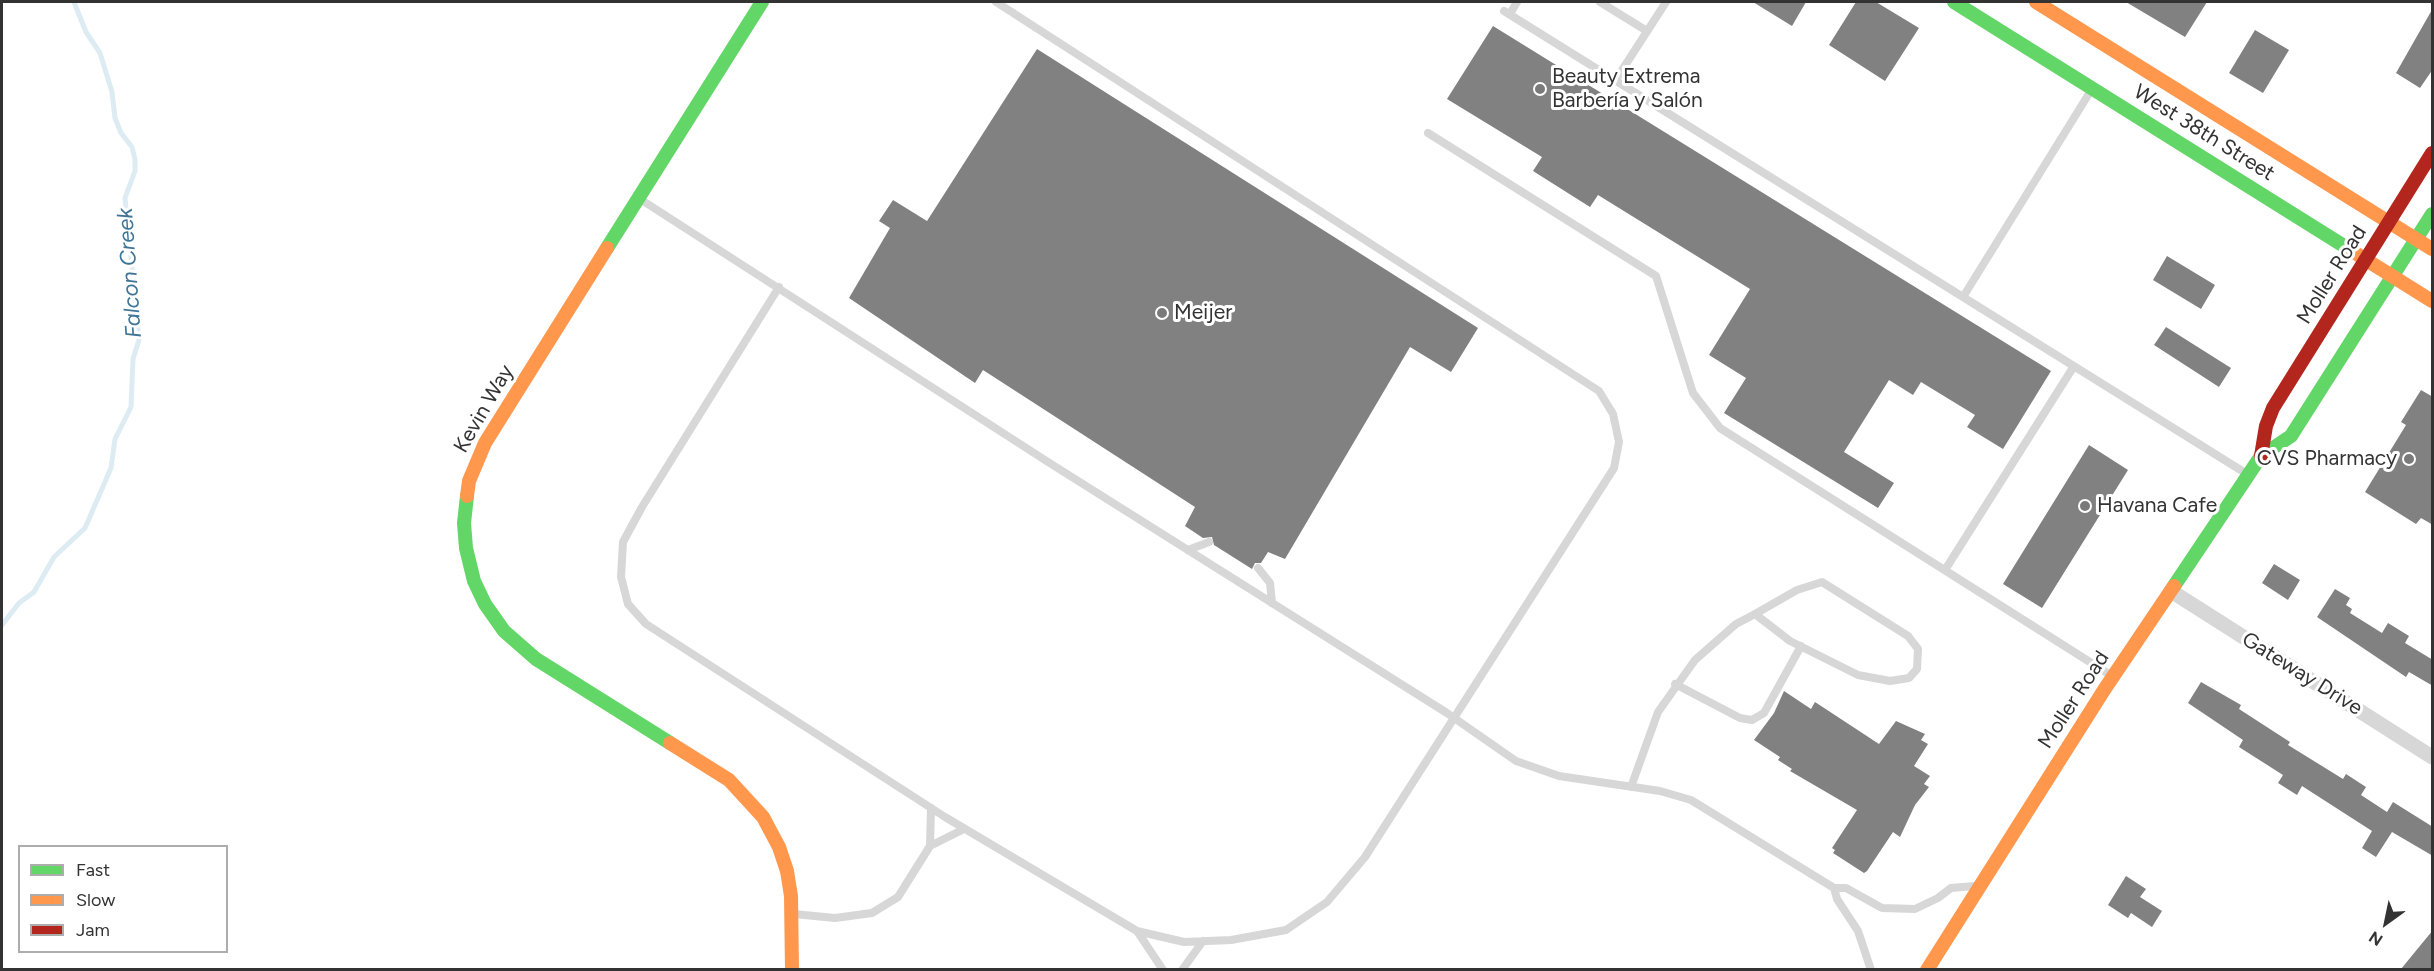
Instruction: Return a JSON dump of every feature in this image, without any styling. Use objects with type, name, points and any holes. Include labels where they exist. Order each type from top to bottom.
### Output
[{"type":"main road","name":"Kevin Way","points":[[762,2],[477,458],[469,482],[464,515],[469,565],[485,604],[494,618],[529,654],[722,776],[748,797],[763,817],[779,847],[790,887],[792,969]]},
{"type":"main road","name":"West 38th Street","points":[[1954,2],[2433,301]]},
{"type":"main road","name":"West 38th Street","points":[[2037,2],[2433,249]]},
{"type":"main road","name":"Moller Road","points":[[2261,456],[2266,426],[2273,408],[2433,153]]},
{"type":"main road","name":"Moller Road","points":[[1927,969],[2113,677],[2248,474],[2261,456],[2292,436],[2433,214]]},
{"type":"street","name":"Gateway Drive","points":[[2171,591],[2433,757]]},
{"type":"lane","points":[[778,287],[642,507],[623,542],[621,577],[628,604],[646,624],[931,808],[1137,932],[1184,942],[1231,940],[1286,930],[1327,902],[1365,857],[1614,468],[1619,442],[1613,414],[1599,391],[996,2]]},
{"type":"lane","points":[[1517,2],[1507,12],[2248,474]]},
{"type":"lane","points":[[1600,2],[1647,31]]},
{"type":"lane","points":[[1615,81],[1666,2]]},
{"type":"lane","points":[[1963,297],[2092,88]]},
{"type":"lane","points":[[1428,133],[1656,276],[1694,393],[1720,428],[2113,677]]},
{"type":"lane","points":[[639,198],[1529,767],[1559,776],[1677,795],[1703,806],[1834,888],[1846,888],[1882,908],[1904,910],[1924,906],[1951,888],[1980,885]]},
{"type":"lane","points":[[1945,570],[2074,366]]},
{"type":"lane","points":[[1188,550],[1209,542]]},
{"type":"lane","points":[[1258,568],[1270,583],[1272,603]]},
{"type":"lane","points":[[1631,787],[1653,722],[1675,684],[1695,660],[1736,624],[1797,590],[1822,582],[1908,636],[1918,649],[1917,669],[1909,678],[1890,681],[1858,675],[1801,646],[1755,614]]},
{"type":"lane","points":[[1675,684],[1740,718],[1752,720],[1764,713],[1801,646]]},
{"type":"lane","points":[[790,914],[835,918],[872,913],[898,897],[930,846],[931,808]]},
{"type":"lane","points":[[930,846],[964,829]]},
{"type":"lane","points":[[1834,888],[1837,899],[1854,923],[1863,942],[1871,969]]},
{"type":"lane","points":[[1137,932],[1163,969]]},
{"type":"lane","points":[[1182,969],[1203,941]]},
{"type":"building","points":[[1753,2],[1806,2],[1792,26]]},
{"type":"building","points":[[1856,2],[1876,2],[1919,28],[1885,81],[1829,45]]},
{"type":"building","points":[[2126,2],[2207,2],[2185,37]]},
{"type":"building","points":[[2433,8],[2433,69],[2420,88],[2396,73]]},
{"type":"building","points":[[1493,26],[2051,371],[2003,449],[1967,427],[1975,415],[1921,382],[1913,395],[1889,380],[1844,452],[1894,483],[1878,508],[1724,413],[1746,378],[1709,355],[1750,289],[1598,195],[1590,207],[1533,171],[1542,157],[1447,99]]},
{"type":"building","points":[[2255,30],[2289,50],[2263,93],[2229,73]]},
{"type":"building","name":"Meijer","points":[[1037,49],[1478,328],[1451,372],[1410,347],[1285,559],[1268,552],[1261,563],[1255,563],[1252,569],[1214,545],[1212,537],[1203,538],[1185,526],[1195,507],[983,370],[975,383],[849,298],[890,228],[879,221],[893,200],[927,221]]},
{"type":"building","points":[[2167,256],[2215,285],[2201,309],[2153,280]]},
{"type":"building","points":[[2166,327],[2231,368],[2219,387],[2154,345]]},
{"type":"building","name":"CVS Pharmacy","points":[[2421,390],[2433,397],[2433,525],[2421,518],[2416,524],[2365,492],[2406,425],[2401,422]]},
{"type":"building","points":[[2089,445],[2128,470],[2042,608],[2003,584]]},
{"type":"building","points":[[2274,564],[2300,580],[2288,600],[2262,583]]},
{"type":"building","points":[[2335,589],[2350,598],[2346,605],[2352,609],[2350,613],[2382,633],[2388,623],[2409,636],[2405,643],[2433,660],[2433,686],[2409,672],[2406,677],[2317,617]]},
{"type":"building","points":[[2201,682],[2241,705],[2239,709],[2290,742],[2288,745],[2343,779],[2346,774],[2366,787],[2361,795],[2387,812],[2393,802],[2433,827],[2433,856],[2392,832],[2376,857],[2362,848],[2372,831],[2302,786],[2297,795],[2278,783],[2283,775],[2239,747],[2243,740],[2188,703]]},
{"type":"building","points":[[1784,691],[1811,709],[1815,702],[1879,744],[1896,721],[1925,734],[1921,740],[1928,744],[1914,766],[1930,776],[1924,784],[1929,787],[1915,805],[1900,837],[1893,832],[1864,873],[1833,853],[1835,850],[1832,848],[1857,810],[1790,771],[1792,769],[1778,760],[1780,757],[1754,740],[1774,713]]},
{"type":"building","points":[[2126,876],[2146,889],[2140,897],[2162,911],[2152,927],[2131,913],[2128,918],[2108,905]]},
{"type":"building","points":[[2433,930],[2433,969],[2401,969]]},
{"type":"waterway","name":"Falcon Creek","points":[[2,625],[19,603],[34,592],[54,557],[85,528],[111,468],[115,439],[131,407],[133,359],[139,340],[125,198],[135,171],[135,159],[132,147],[121,133],[115,118],[112,92],[100,53],[86,32],[74,2]]},
{"type":"traffic: fast","points":[[607,248],[762,2]]},
{"type":"traffic: fast","points":[[1954,2],[2352,251]]},
{"type":"traffic: fast","points":[[2174,586],[2261,456],[2291,436],[2432,214]]},
{"type":"traffic: fast","points":[[467,496],[464,523],[466,548],[474,581],[485,604],[504,631],[536,659],[670,743]]},
{"type":"traffic: slow","points":[[2036,2],[2432,249]]},
{"type":"traffic: slow","points":[[467,496],[469,481],[485,443],[607,248]]},
{"type":"traffic: slow","points":[[2352,251],[2432,301]]},
{"type":"traffic: slow","points":[[1927,970],[2104,690],[2174,586]]},
{"type":"traffic: slow","points":[[670,743],[729,780],[763,817],[779,847],[787,871],[791,896],[792,970]]},
{"type":"traffic: jam","points":[[2261,456],[2266,426],[2273,408],[2432,153]]},
{"type":"place","name":"Beauty Extrema Barbería y Salón","points":[[1540,89]]},
{"type":"place","name":"Meijer","points":[[1162,313]]},
{"type":"place","name":"CVS Pharmacy","points":[[2409,459]]},
{"type":"place","name":"Havana Cafe","points":[[2085,506]]}]
